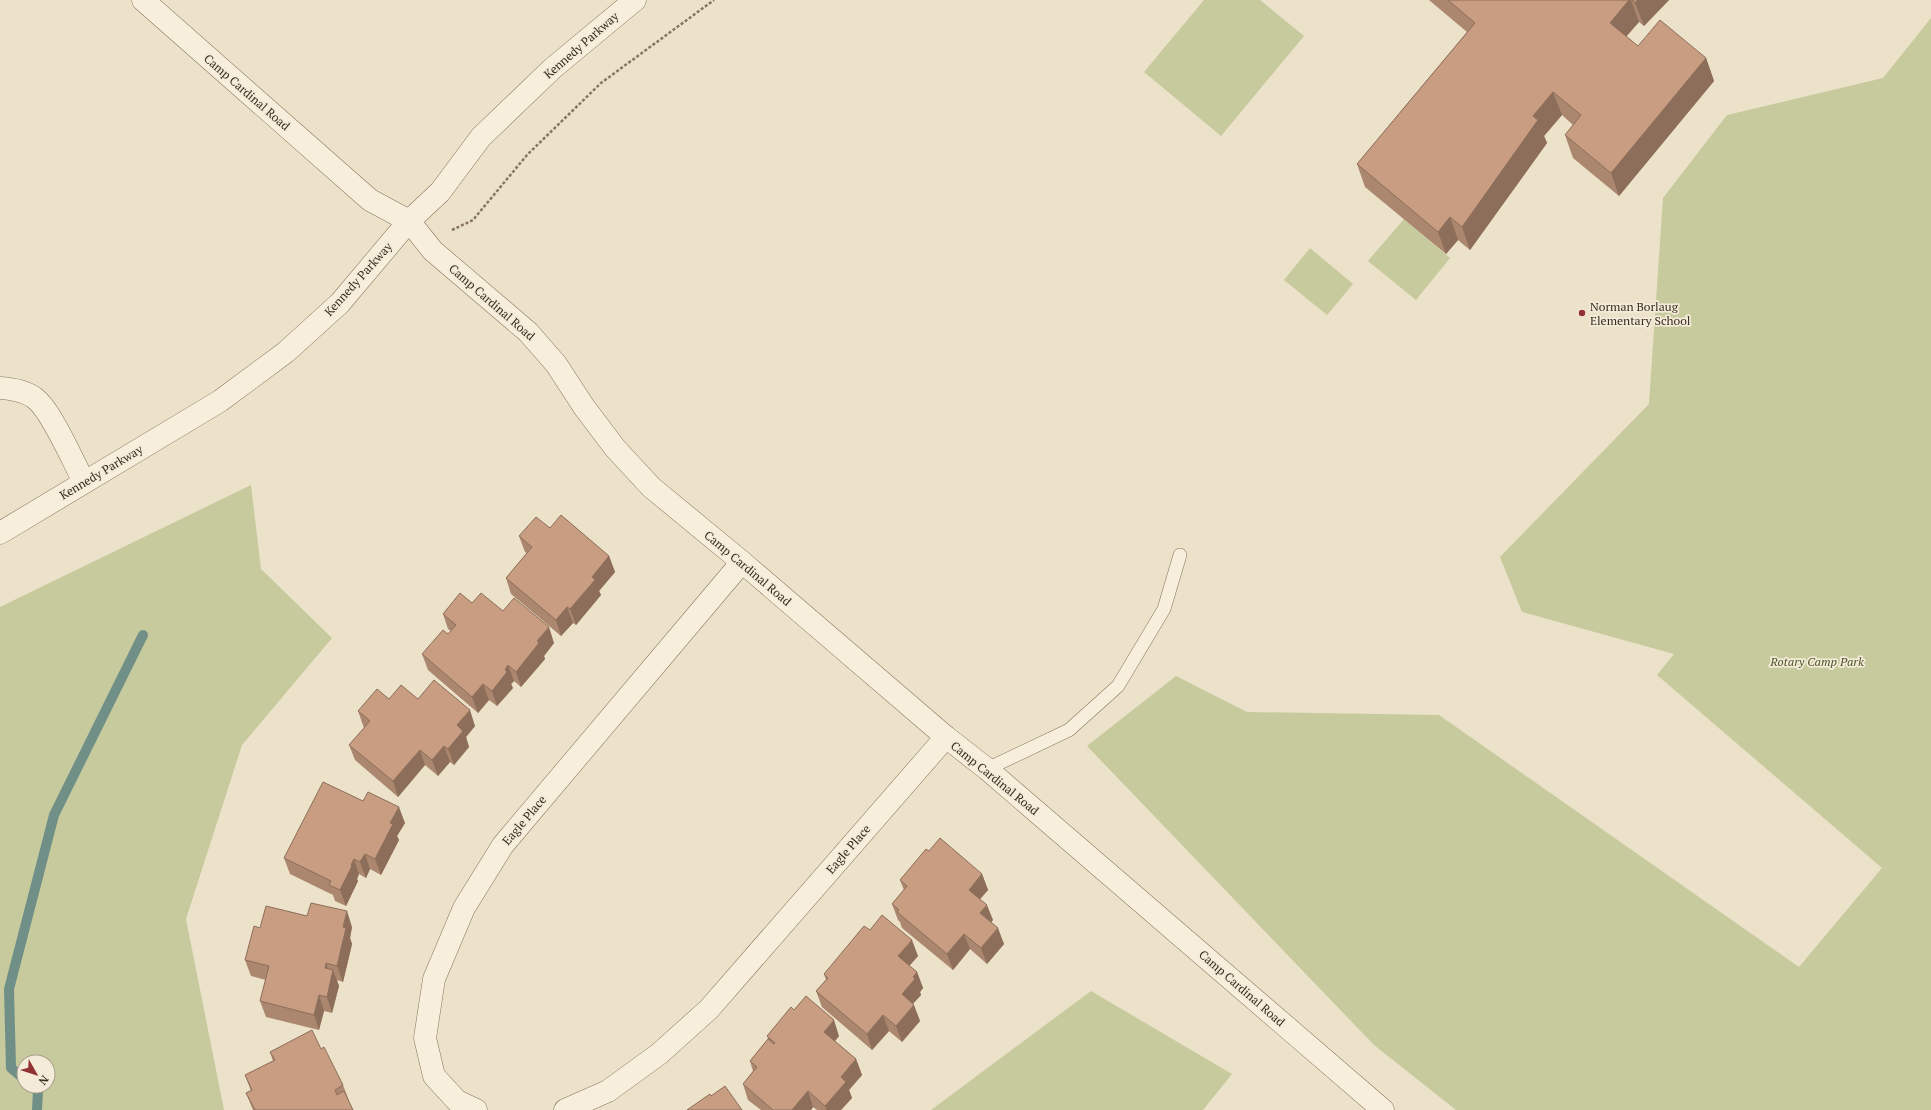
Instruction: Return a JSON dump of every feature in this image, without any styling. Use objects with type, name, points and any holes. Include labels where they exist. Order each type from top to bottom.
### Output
[{"type":"street","name":"Camp Cardinal Road","points":[[143,0],[370,200],[409,221],[433,251],[528,332],[556,364],[584,407],[615,448],[651,487],[742,562],[946,737],[986,769],[1383,1110]]},
{"type":"street","name":"Kennedy Parkway","points":[[0,533],[220,401],[286,352],[340,303],[409,221],[440,192],[482,136],[553,68],[635,0]]},
{"type":"street","points":[[0,388],[17,389],[37,400],[50,419],[84,482]]},
{"type":"street","name":"Eagle Place","points":[[476,1110],[457,1101],[434,1076],[425,1038],[434,979],[464,908],[503,845],[742,562]]},
{"type":"street","name":"Eagle Place","points":[[565,1110],[608,1091],[659,1054],[709,1009],[946,737]]},
{"type":"lane","points":[[986,769],[1069,730],[1118,686],[1164,610],[1180,555]]},
{"type":"path","points":[[433,251],[451,231],[473,220],[527,155],[601,83],[714,0]]},
{"type":"green space","points":[[1204,0],[1260,0],[1304,36],[1221,136],[1144,72]]},
{"type":"green space","name":"Rotary Camp Park","points":[[1931,18],[1931,1110],[1456,1110],[1374,1045],[1087,746],[1176,676],[1247,712],[1439,715],[1799,967],[1882,868],[1657,675],[1674,654],[1522,612],[1500,557],[1649,404],[1663,198],[1727,115],[1883,78]]},
{"type":"green space","points":[[1404,219],[1450,258],[1416,300],[1368,261]]},
{"type":"green space","points":[[1310,248],[1353,284],[1327,315],[1284,280]]},
{"type":"green space","points":[[251,485],[261,569],[332,638],[242,745],[186,919],[224,1110],[0,1110],[0,607]]},
{"type":"green space","points":[[1091,991],[1232,1074],[1203,1110],[931,1110]]},
{"type":"building","points":[[1448,0],[1629,0],[1610,23],[1638,46],[1660,20],[1706,58],[1611,173],[1565,135],[1581,115],[1553,92],[1533,116],[1538,120],[1462,227],[1450,217],[1438,232],[1357,164],[1475,23]]},
{"type":"building","points":[[561,515],[609,556],[592,577],[595,580],[570,609],[567,607],[556,620],[506,578],[532,547],[519,536],[536,517],[550,528]]},
{"type":"building","points":[[460,593],[472,603],[481,593],[503,611],[514,598],[549,627],[537,641],[539,643],[516,672],[508,665],[505,670],[507,672],[492,691],[483,684],[472,697],[422,654],[443,630],[448,634],[456,625],[443,614]]},
{"type":"building","points":[[434,680],[470,710],[457,725],[463,731],[448,749],[444,746],[432,760],[420,750],[393,781],[349,745],[370,721],[358,711],[377,689],[389,699],[401,685],[418,699]]},
{"type":"building","points":[[323,782],[363,801],[368,792],[399,807],[390,823],[393,824],[375,859],[365,854],[360,862],[354,859],[340,890],[329,885],[331,881],[284,858]]},
{"type":"building","points":[[940,838],[982,874],[969,890],[987,905],[980,913],[998,928],[981,948],[964,934],[947,954],[897,912],[899,910],[892,904],[907,886],[900,880],[926,849],[929,851]]},
{"type":"building","points":[[311,903],[347,911],[343,927],[346,928],[337,966],[326,963],[325,968],[333,970],[327,997],[319,995],[314,1015],[260,1001],[269,966],[245,960],[254,926],[260,928],[266,906],[307,916]]},
{"type":"building","points":[[882,915],[912,940],[898,956],[917,972],[913,977],[915,979],[902,994],[914,1005],[896,1026],[883,1015],[867,1034],[816,991],[828,978],[824,974],[864,926],[870,930]]},
{"type":"building","points":[[806,996],[834,1020],[824,1032],[856,1059],[841,1077],[846,1082],[825,1106],[808,1091],[792,1110],[773,1110],[743,1084],[757,1067],[750,1061],[768,1039],[774,1044],[775,1043],[767,1036],[791,1007],[794,1010]]},
{"type":"building","points":[[312,1030],[321,1049],[324,1047],[343,1085],[335,1090],[337,1095],[344,1091],[353,1110],[255,1110],[246,1093],[252,1090],[245,1075],[275,1060],[270,1052]]},
{"type":"building","points":[[725,1086],[742,1110],[687,1110],[710,1094],[711,1096]]},
{"type":"waterway","points":[[16,1072],[11,1068],[9,989],[54,815],[143,635]]},
{"type":"waterway","points":[[37,1110],[38,1094]]},
{"type":"place","name":"Norman Borlaug Elementary School","points":[[1582,313]]}]
